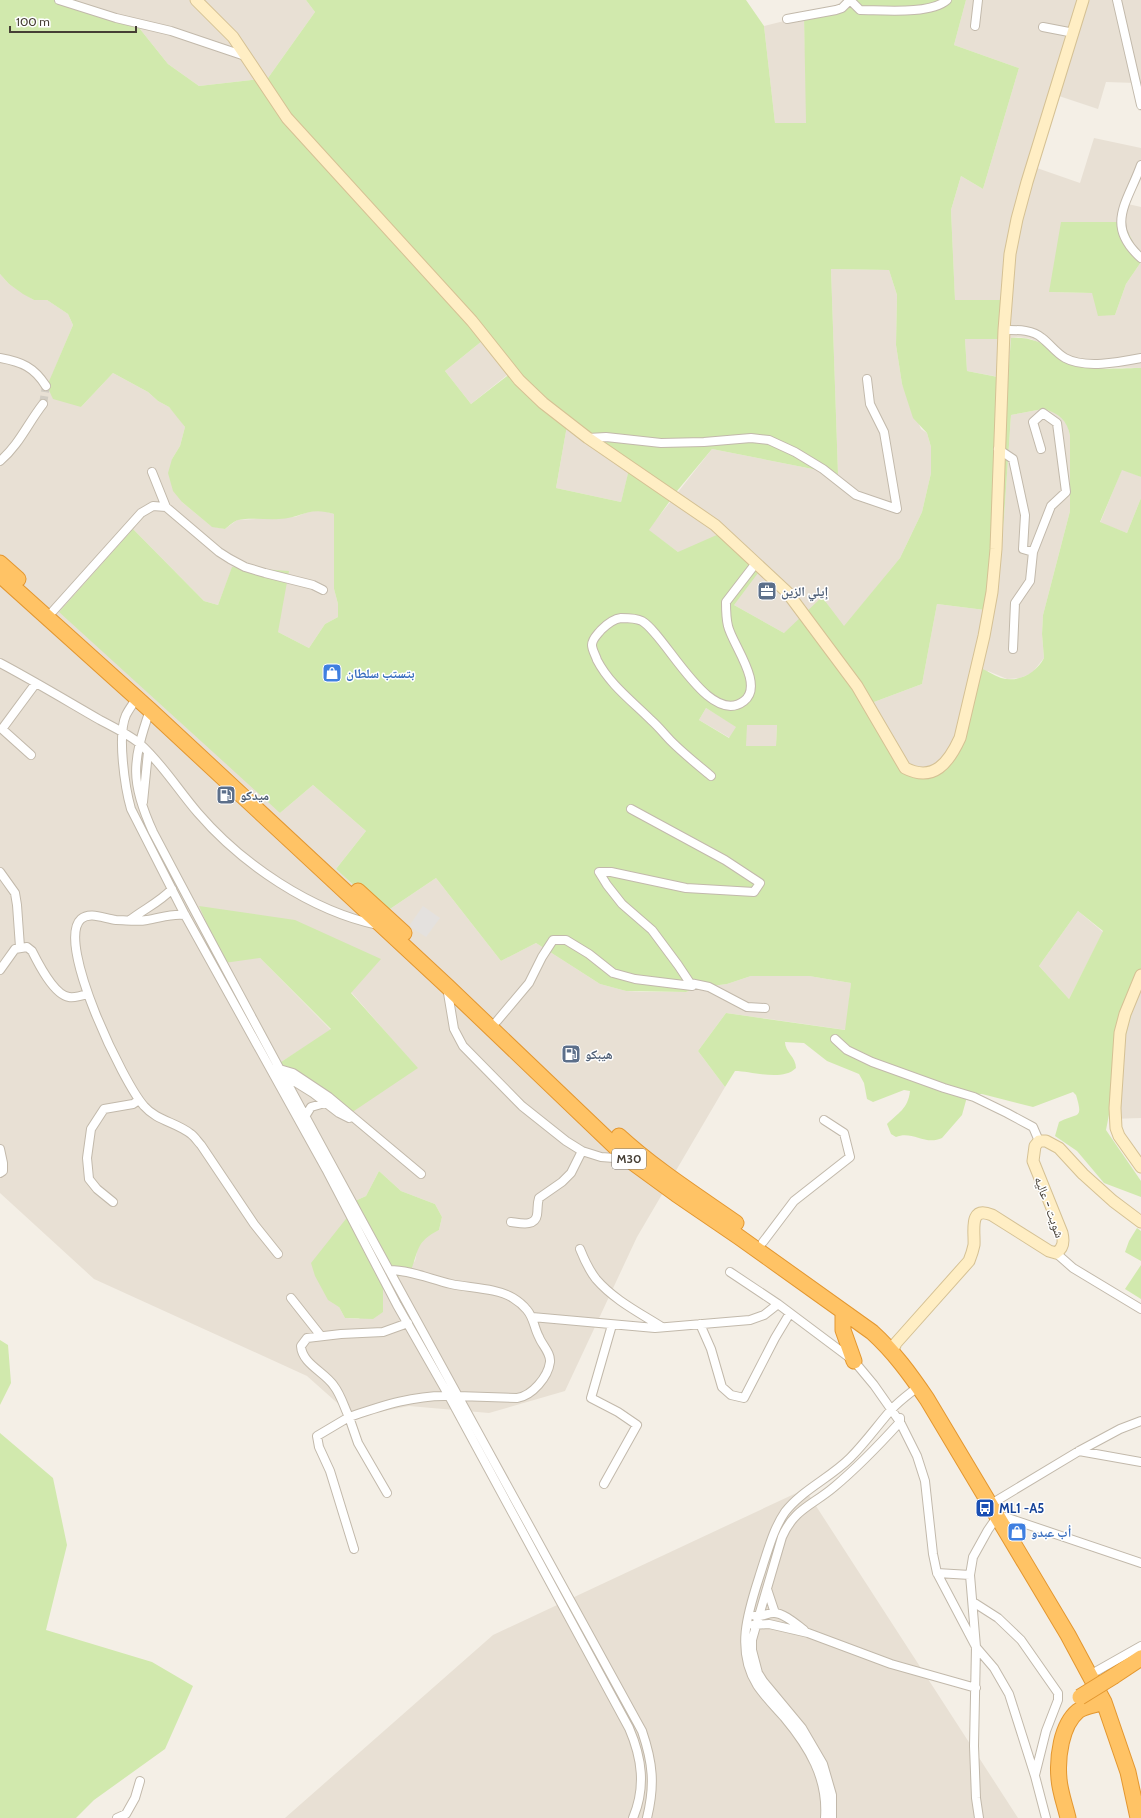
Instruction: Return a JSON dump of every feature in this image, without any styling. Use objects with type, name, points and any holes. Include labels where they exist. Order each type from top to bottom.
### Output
[{"type":"highway","name":"M30","points":[[0,563],[377,908],[497,1021],[534,1062],[628,1159],[676,1194],[740,1232],[763,1242],[863,1314],[894,1347],[910,1361],[928,1388],[996,1501],[1001,1517],[1104,1702],[1128,1772],[1138,1818]]},
{"type":"highway","name":"M30","points":[[1,579],[150,710],[379,925],[634,1150],[843,1312],[894,1347],[1001,1517],[1044,1579],[1095,1672],[1117,1719],[1139,1780],[1141,1796]]},
{"type":"highway","points":[[843,1312],[843,1330],[854,1361]]},
{"type":"highway","points":[[1060,1818],[1051,1790],[1049,1778],[1050,1753],[1057,1727],[1067,1711],[1080,1697],[1141,1658]]},
{"type":"highway","points":[[1068,1818],[1059,1779],[1058,1763],[1063,1736],[1072,1717],[1079,1710],[1104,1702]]},
{"type":"main road","points":[[196,0],[233,37],[287,118],[472,321],[519,380],[543,403],[588,438],[715,525],[787,592],[848,672],[905,768],[912,772],[921,773],[942,767],[953,753],[960,738],[984,636],[992,592],[996,549],[998,449],[1004,330],[1010,254],[1017,219],[1083,0]]},
{"type":"main road","points":[[1141,975],[1120,1033],[1115,1108],[1116,1128],[1119,1136],[1141,1167]]},
{"type":"main road","points":[[1039,1141],[1046,1141],[1059,1148],[1083,1174],[1113,1201],[1141,1222]]},
{"type":"main road","name":"شويت - عاليه","points":[[894,1347],[969,1261],[974,1247],[974,1221],[977,1215],[983,1213],[992,1215],[1049,1251],[1056,1253],[1062,1247],[1064,1240],[1033,1161],[1034,1146],[1039,1141]]},
{"type":"street","points":[[59,0],[116,18],[171,31],[245,56]]},
{"type":"street","points":[[787,19],[836,10],[842,8],[850,0],[860,10],[912,11],[943,4],[946,0]]},
{"type":"street","points":[[975,26],[978,0]]},
{"type":"street","points":[[1117,0],[1141,106]]},
{"type":"street","points":[[1043,27],[1074,33]]},
{"type":"street","points":[[1141,165],[1128,193],[1121,224],[1122,234],[1127,243],[1141,258]]},
{"type":"street","points":[[1004,330],[1027,331],[1037,334],[1065,358],[1072,361],[1098,364],[1141,358]]},
{"type":"street","points":[[0,358],[22,363],[33,369],[38,373],[46,386]]},
{"type":"street","points":[[588,438],[606,437],[660,443],[704,442],[751,438],[769,440],[795,452],[823,469],[856,495],[897,509],[884,432],[870,404],[867,379]]},
{"type":"street","points":[[0,461],[24,435],[43,404]]},
{"type":"street","points":[[1013,649],[1015,603],[1030,581],[1033,552],[1051,506],[1066,492],[1057,423],[1043,414],[1033,422],[1042,449]]},
{"type":"street","points":[[998,449],[1013,459],[1025,515],[1022,549],[1033,552]]},
{"type":"street","points":[[152,472],[166,507],[219,552],[245,567],[280,578],[302,581],[323,590]]},
{"type":"street","points":[[53,611],[141,513],[154,506],[166,507]]},
{"type":"street","points":[[711,776],[673,743],[651,720],[623,695],[602,669],[592,646],[594,638],[605,626],[615,619],[635,618],[643,622],[658,637],[689,677],[714,700],[723,705],[732,705],[744,701],[750,694],[751,680],[748,669],[728,626],[726,602],[756,563]]},
{"type":"street","points":[[0,662],[138,742],[158,762],[228,845],[257,867],[307,898],[334,912],[379,925]]},
{"type":"street","points":[[31,755],[2,729],[36,683]]},
{"type":"street","points":[[136,699],[126,716],[123,734],[123,764],[126,790],[131,809],[186,915],[276,1071],[306,1115],[405,1300],[453,1396],[583,1644],[629,1728],[637,1747],[642,1767],[641,1788],[637,1809],[633,1818]]},
{"type":"street","points":[[150,710],[138,742],[136,755],[136,785],[142,808],[152,832],[397,1305],[453,1396],[642,1732],[649,1752],[653,1774],[652,1796],[647,1818]]},
{"type":"street","points":[[142,808],[148,752]]},
{"type":"street","points":[[497,1021],[529,983],[542,957],[553,940],[566,940],[589,954],[613,973],[635,979],[692,986],[652,930],[622,904],[599,872],[611,872],[686,888],[714,890],[754,892],[760,883],[725,860],[631,809]]},
{"type":"street","points":[[0,872],[15,893],[18,906],[20,947]]},
{"type":"street","points":[[130,920],[138,913],[158,902],[172,889]]},
{"type":"street","points":[[186,915],[175,914],[147,920],[109,919],[85,916],[80,921],[74,936],[75,946],[87,994],[100,1025],[139,1100],[153,1115],[191,1134],[201,1145],[254,1224],[278,1254]]},
{"type":"street","points":[[0,970],[15,949],[27,947],[32,951],[56,990],[67,997],[75,998],[87,994]]},
{"type":"street","points":[[690,983],[709,987],[747,1008],[765,1008]]},
{"type":"street","points":[[447,986],[454,1029],[464,1046],[522,1106],[566,1141],[582,1151],[601,1157],[628,1159]]},
{"type":"street","points":[[835,1039],[847,1050],[872,1062],[944,1088],[974,1097],[1007,1113],[1033,1127],[1039,1141]]},
{"type":"street","points":[[276,1071],[313,1093],[339,1113],[355,1121]]},
{"type":"street","points":[[276,1071],[293,1073],[316,1088],[421,1174]]},
{"type":"street","points":[[114,1202],[97,1190],[89,1179],[87,1158],[91,1129],[104,1109],[133,1104],[139,1100]]},
{"type":"street","points":[[306,1115],[311,1107],[325,1103]]},
{"type":"street","points":[[763,1242],[794,1201],[850,1157],[844,1133],[824,1120]]},
{"type":"street","points":[[0,1149],[3,1167],[3,1171],[0,1173]]},
{"type":"street","points":[[511,1222],[528,1224],[534,1221],[538,1215],[539,1198],[567,1178],[575,1168],[582,1151]]},
{"type":"street","points":[[580,1249],[590,1270],[602,1286],[662,1328]]},
{"type":"street","points":[[1056,1253],[1073,1268],[1141,1309]]},
{"type":"street","points":[[354,1549],[330,1471],[319,1447],[318,1436],[349,1417],[399,1401],[433,1396],[517,1398],[526,1396],[534,1390],[550,1363],[547,1351],[538,1337],[532,1317],[524,1306],[504,1294],[450,1284],[401,1270],[389,1270]]},
{"type":"street","points":[[730,1272],[778,1304],[854,1361],[874,1385],[900,1422],[917,1456],[925,1481],[933,1554],[937,1574],[976,1647],[994,1668],[1009,1694],[1035,1776],[1046,1818]]},
{"type":"street","points":[[291,1298],[321,1336]]},
{"type":"street","points":[[397,1305],[405,1300]]},
{"type":"street","points":[[532,1317],[612,1325],[662,1328],[750,1320],[764,1315],[778,1304]]},
{"type":"street","points":[[700,1324],[711,1349],[722,1387],[732,1396],[744,1398],[775,1338],[790,1313]]},
{"type":"street","points":[[387,1493],[358,1443],[349,1417],[335,1387],[324,1374],[303,1355],[301,1346],[308,1338],[383,1332],[408,1323]]},
{"type":"street","points":[[604,1484],[637,1425],[618,1412],[591,1398],[612,1325]]},
{"type":"street","points":[[825,1818],[825,1796],[820,1773],[814,1760],[796,1732],[763,1693],[752,1676],[745,1651],[748,1614],[772,1539],[778,1523],[784,1513],[797,1500],[850,1459],[891,1410],[918,1386]]},
{"type":"street","points":[[832,1818],[832,1795],[826,1771],[820,1756],[802,1728],[768,1689],[758,1673],[752,1646],[758,1616],[782,1537],[792,1518],[803,1508],[834,1487],[882,1442],[900,1422],[899,1402]]},
{"type":"street","points":[[996,1501],[1079,1451],[1120,1429],[1141,1421]]},
{"type":"street","points":[[1079,1451],[1141,1462]]},
{"type":"street","points":[[979,1818],[976,1798],[974,1746],[976,1647],[970,1575],[973,1557],[988,1530],[1001,1517],[1141,1563]]},
{"type":"street","points":[[937,1574],[970,1575]]},
{"type":"street","points":[[767,1588],[774,1613]]},
{"type":"street","points":[[973,1602],[998,1618],[1021,1640],[1058,1695],[1046,1731],[1035,1776]]},
{"type":"street","points":[[748,1614],[758,1616],[774,1613],[786,1617],[808,1633]]},
{"type":"street","points":[[746,1624],[756,1626],[769,1624],[808,1633],[891,1664],[976,1688]]},
{"type":"street","points":[[583,1644],[591,1639]]},
{"type":"street","points":[[1095,1672],[1141,1646]]},
{"type":"street","points":[[117,1818],[126,1814],[135,1798],[140,1781]]},
{"type":"shaded area","points":[[75,0],[306,0],[315,12],[268,78],[199,86],[168,64],[132,19],[92,9]]},
{"type":"shaded area","points":[[966,0],[1141,0],[1141,111],[1138,110],[1136,83],[1106,82],[1098,109],[1056,95],[1034,167],[1080,183],[1094,138],[1141,148],[1141,161],[1135,187],[1128,204],[1141,207],[1141,258],[1049,292],[1092,293],[1115,315],[1126,284],[1141,262],[1141,368],[1090,367],[1031,339],[1018,337],[1011,338],[1009,379],[967,371],[965,339],[1000,300],[955,301],[951,210],[961,176],[983,189],[1019,68],[954,45]]},
{"type":"shaded area","points":[[804,16],[807,123],[775,123],[764,26]]},
{"type":"shaded area","points":[[831,269],[889,270],[897,295],[896,345],[902,384],[921,429],[927,433],[931,447],[931,473],[922,512],[900,558],[844,627],[784,633],[734,605],[678,552],[648,530],[712,449],[838,474]]},
{"type":"shaded area","points":[[0,274],[9,284],[34,300],[47,300],[68,314],[73,325],[52,375],[81,407],[113,373],[148,392],[158,401],[169,407],[178,417],[185,427],[180,446],[172,459],[182,502],[211,526],[225,529],[237,520],[295,517],[308,512],[321,510],[334,514],[334,589],[338,604],[338,617],[325,624],[309,648],[278,632],[232,568],[218,605],[204,601],[133,529],[280,813],[313,785],[366,831],[336,869],[384,913],[436,878],[501,961],[536,943],[600,984],[626,991],[641,992],[686,992],[697,988],[727,984],[751,976],[809,976],[851,983],[846,1030],[726,1013],[698,1051],[725,1087],[637,1237],[565,1391],[489,1413],[409,1406],[353,1417],[307,1376],[94,1279],[0,1193]],"holes":[[[260,958],[380,959],[351,992],[417,1068],[278,1064],[331,1030]],[[379,1171],[401,1191],[435,1204],[442,1217],[439,1230],[426,1236],[418,1247],[415,1261],[396,1276],[383,1281],[359,1319],[345,1318],[339,1307],[355,1201],[366,1196]]]},
{"type":"shaded area","points":[[482,341],[511,372],[471,404],[445,371]]},
{"type":"shaded area","points":[[1043,409],[1054,412],[1062,418],[1068,426],[1070,436],[1070,511],[1043,615],[1042,634],[1044,658],[1032,673],[1020,678],[1007,679],[988,671],[955,746],[948,756],[932,766],[912,768],[887,741],[874,702],[922,684],[937,604],[993,611],[1004,518],[1011,415]]},
{"type":"shaded area","points":[[568,420],[631,462],[621,502],[556,488]]},
{"type":"shaded area","points":[[1122,469],[1141,477],[1141,498],[1127,533],[1100,523]]},
{"type":"shaded area","points":[[706,708],[737,727],[730,738],[699,720]]},
{"type":"shaded area","points":[[746,725],[777,725],[776,746],[746,746]]},
{"type":"shaded area","points":[[423,906],[440,918],[426,937],[409,926]]},
{"type":"shaded area","points":[[1078,911],[1103,932],[1069,999],[1039,966]]},
{"type":"shaded area","points":[[1141,978],[1141,1118],[1110,1119],[1120,1058]]},
{"type":"shaded area","points":[[805,1489],[1018,1818],[285,1818],[493,1635]]},
{"type":"green space","points":[[0,0],[75,0],[92,9],[132,19],[168,64],[199,86],[268,78],[315,12],[306,0],[746,0],[764,26],[775,123],[806,123],[804,16],[835,11],[847,0],[966,0],[954,45],[1019,68],[983,189],[961,176],[951,210],[955,300],[1000,300],[1001,339],[965,339],[967,371],[1008,379],[1011,338],[1022,338],[1042,343],[1088,367],[1106,369],[1141,368],[1141,477],[1122,470],[1100,522],[1127,533],[1141,498],[1141,978],[1120,1058],[1106,1130],[1141,1181],[1141,1197],[1104,1183],[1077,1151],[1055,1136],[1059,1122],[1074,1116],[1079,1112],[1076,1095],[1073,1092],[1033,1107],[982,1094],[976,1094],[967,1097],[962,1115],[942,1138],[930,1140],[908,1135],[896,1137],[891,1134],[887,1124],[905,1106],[910,1091],[904,1090],[873,1102],[867,1099],[864,1083],[859,1074],[827,1061],[804,1043],[785,1042],[785,1046],[796,1064],[796,1068],[790,1072],[767,1075],[735,1071],[725,1087],[698,1051],[726,1013],[845,1030],[851,983],[809,976],[751,976],[727,984],[697,988],[686,992],[626,991],[600,984],[536,943],[501,961],[436,878],[384,913],[336,869],[366,831],[313,785],[280,813],[59,612],[133,529],[204,601],[218,605],[232,567],[289,571],[278,632],[309,648],[325,624],[338,617],[338,604],[334,589],[334,514],[318,511],[287,518],[238,520],[233,522],[225,529],[212,527],[182,502],[173,491],[168,473],[172,459],[180,446],[185,427],[169,407],[158,401],[148,392],[113,373],[81,407],[53,399],[47,386],[73,325],[68,314],[47,300],[34,300],[23,294],[9,284],[0,274]],"holes":[[[831,269],[889,270],[897,295],[896,345],[902,384],[913,418],[927,433],[931,447],[931,473],[922,512],[900,558],[844,626],[822,597],[784,633],[734,605],[764,565],[728,530],[678,552],[649,530],[677,491],[712,449],[838,474]],[[482,341],[511,373],[471,404],[445,371]],[[1043,409],[1053,412],[1065,422],[1070,436],[1070,511],[1043,615],[1042,634],[1044,658],[1032,672],[1026,676],[1014,679],[1001,678],[978,667],[952,751],[937,764],[926,768],[906,766],[887,741],[874,702],[922,684],[937,604],[993,611],[1004,518],[1011,415]],[[568,420],[631,461],[621,502],[556,488]],[[706,708],[736,727],[729,738],[699,720]],[[747,725],[777,725],[776,746],[746,746]],[[1078,911],[1103,931],[1069,999],[1039,966]]]},
{"type":"green space","points":[[1061,222],[1123,222],[1141,258],[1141,262],[1126,284],[1115,315],[1098,316],[1092,293],[1049,292]]},
{"type":"green space","points":[[199,906],[295,920],[381,959],[351,993],[418,1068],[351,1113],[278,1064],[331,1029],[260,958],[224,963]]},
{"type":"green space","points":[[379,1171],[401,1191],[435,1204],[442,1217],[439,1230],[431,1234],[422,1243],[410,1273],[383,1281],[383,1312],[373,1319],[345,1318],[339,1307],[328,1300],[315,1276],[311,1263],[349,1215],[355,1201],[366,1196]]},
{"type":"green space","points":[[1137,1228],[1141,1231],[1141,1261],[1125,1252],[1129,1241]]},
{"type":"green space","points":[[1141,1265],[1141,1299],[1125,1289]]},
{"type":"green space","points":[[0,1340],[8,1345],[11,1383],[0,1405]]},
{"type":"green space","points":[[0,1433],[53,1478],[67,1545],[46,1630],[152,1662],[193,1686],[165,1749],[94,1800],[76,1818],[0,1818]]},
{"type":"tunnel","points":[[43,404],[46,386]]},
{"type":"place","name":"إيلي الزين","points":[[767,591]]},
{"type":"place","name":"بتستب سلطان","points":[[332,673]]},
{"type":"place","name":"ميدكو","points":[[226,795]]},
{"type":"place","name":"هيبكو","points":[[571,1054]]},
{"type":"place","name":"ML1 -A5","points":[[985,1508]]},
{"type":"place","name":"أب عبدو","points":[[1017,1532]]}]
